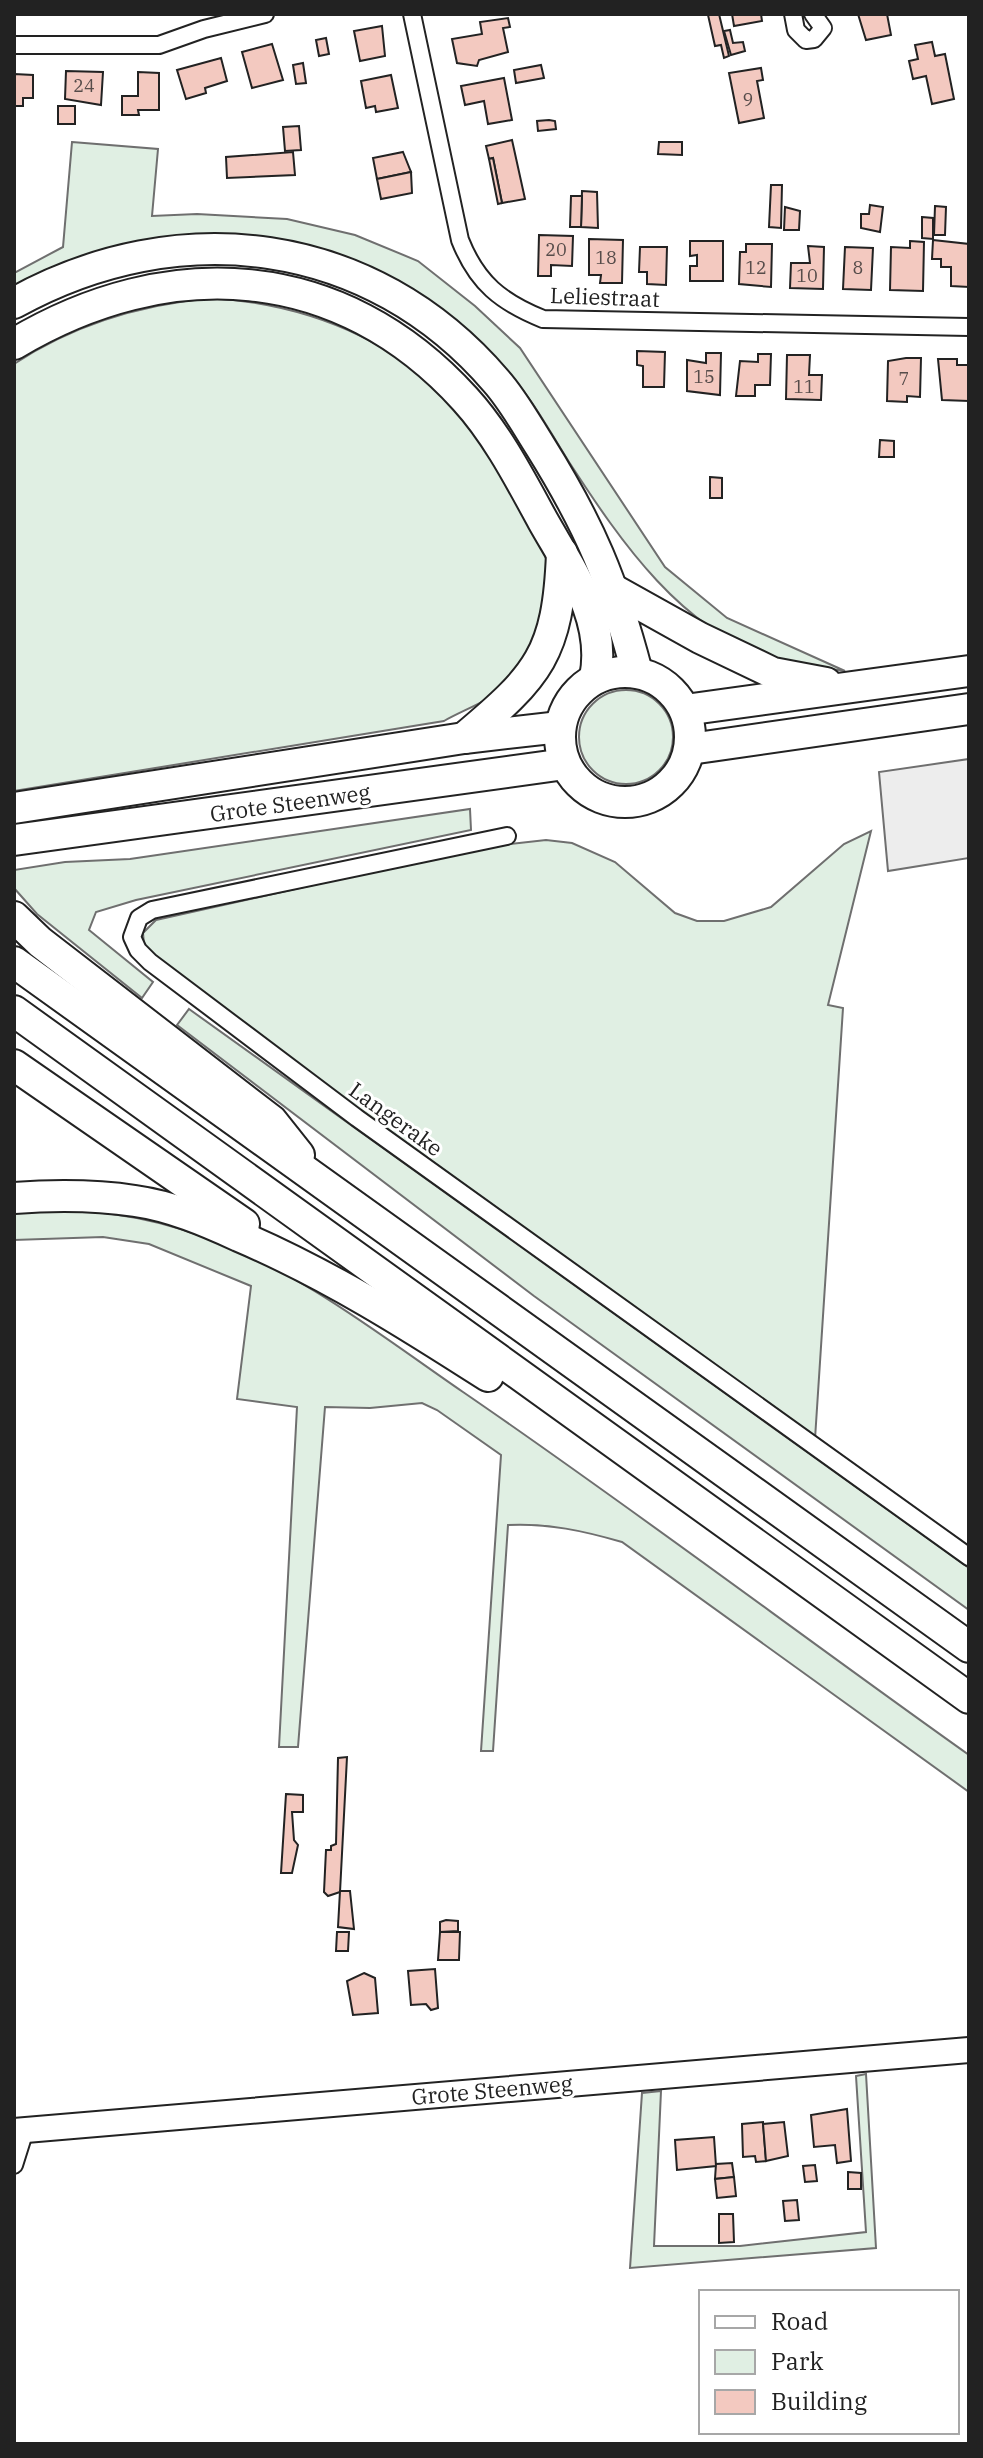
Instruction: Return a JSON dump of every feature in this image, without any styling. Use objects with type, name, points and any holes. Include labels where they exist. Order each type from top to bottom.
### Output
[{"type":"highway","points":[[14,303],[113,260],[191,248],[286,255],[331,266],[408,305],[473,357],[497,382],[580,510],[614,590],[637,672]]},
{"type":"highway","points":[[14,344],[91,304],[172,285],[212,282],[253,285],[325,302],[396,339],[429,364],[465,399],[512,465],[586,595],[598,662],[595,678]]},
{"type":"highway","points":[[464,738],[531,674],[552,638],[560,601],[562,553]]},
{"type":"highway","points":[[614,590],[700,638],[773,673],[851,688]]},
{"type":"highway","points":[[616,671],[637,672],[666,685],[685,710],[690,749],[680,774],[660,793],[635,802],[607,800],[582,787],[565,764],[560,727],[572,698],[595,678],[616,671]]},
{"type":"highway","points":[[685,710],[969,671]]},
{"type":"highway","points":[[690,749],[969,709]]},
{"type":"highway","name":"Grote Steenweg","points":[[14,808],[464,738],[560,727]]},
{"type":"highway","name":"Grote Steenweg","points":[[20,839],[565,764]]},
{"type":"highway","points":[[14,917],[40,942],[272,1121],[323,1185]]},
{"type":"highway","points":[[14,962],[969,1647]]},
{"type":"highway","points":[[14,1011],[969,1698]]},
{"type":"highway","points":[[14,1065],[298,1261]]},
{"type":"highway","points":[[14,1198],[73,1194],[138,1201],[198,1218],[298,1261],[362,1295],[500,1383],[610,1460],[876,1631]]},
{"type":"street","points":[[14,45],[159,45],[202,21],[265,14]]},
{"type":"street","name":"Leliestraat","points":[[412,14],[460,240],[481,281],[497,297],[515,308],[543,319],[969,327]]},
{"type":"street","points":[[793,14],[796,30],[806,40],[814,39],[823,28],[813,14]]},
{"type":"street","name":"Langerake","points":[[507,836],[152,910],[139,918],[132,937],[138,950],[150,962],[357,1118],[969,1557]]},
{"type":"street","name":"Grote Steenweg","points":[[20,2131],[969,2050]]},
{"type":"street","points":[[14,2165],[20,2131]]},
{"type":"green space","points":[[72,142],[158,149],[152,216],[197,214],[287,219],[355,235],[418,261],[475,306],[520,348],[665,567],[727,618],[845,671],[779,662],[744,648],[684,607],[657,581],[610,523],[530,400],[504,367],[451,318],[395,281],[335,254],[274,240],[210,236],[145,243],[80,261],[14,289],[14,273],[63,247]]},
{"type":"green space","points":[[210,298],[287,310],[361,336],[395,355],[455,405],[480,437],[551,563],[552,591],[541,627],[524,661],[507,685],[444,721],[14,791],[14,364],[84,327],[133,311]]},
{"type":"green space","points":[[626,690],[644,694],[659,704],[669,719],[673,737],[669,755],[659,770],[644,780],[626,784],[608,780],[593,770],[583,755],[579,737],[583,719],[593,704],[608,694]]},
{"type":"green space","points":[[470,809],[471,830],[136,900],[96,912],[89,930],[153,982],[142,998],[37,914],[14,888],[14,870],[65,862],[130,859]]},
{"type":"green space","points":[[871,831],[828,1005],[843,1008],[815,1439],[478,1198],[158,960],[144,944],[143,933],[156,920],[483,847],[546,840],[572,843],[615,862],[675,913],[697,921],[724,921],[771,907],[844,844]]},
{"type":"green space","points":[[189,1009],[969,1568],[969,1610],[534,1296],[177,1025]]},
{"type":"green space","points":[[14,1208],[87,1211],[157,1222],[239,1251],[306,1286],[370,1327],[590,1481],[969,1755],[969,1792],[622,1542],[580,1531],[537,1525],[508,1525],[493,1751],[481,1751],[501,1455],[437,1410],[422,1403],[370,1408],[325,1407],[298,1747],[279,1747],[297,1407],[237,1399],[251,1286],[149,1244],[103,1237],[14,1240]]},
{"type":"green space","points":[[866,2074],[876,2248],[630,2268],[642,2093],[661,2091],[654,2246],[740,2246],[866,2232],[856,2076]]},
{"type":"shaded area","points":[[969,759],[969,858],[888,871],[879,772]]},
{"type":"building","points":[[719,14],[729,56],[724,58],[721,45],[715,46],[708,15]]},
{"type":"building","points":[[732,14],[761,14],[762,21],[734,26]]},
{"type":"building","points":[[858,14],[887,14],[891,35],[866,40]]},
{"type":"building","points":[[508,18],[510,27],[503,28],[508,52],[479,60],[477,66],[457,63],[452,39],[482,34],[480,22]]},
{"type":"building","points":[[382,26],[385,56],[360,61],[354,31]]},
{"type":"building","points":[[730,30],[733,43],[743,42],[745,51],[731,55],[724,31]]},
{"type":"building","points":[[326,38],[329,54],[319,56],[316,40]]},
{"type":"building","points":[[932,42],[935,56],[945,54],[954,99],[932,104],[926,76],[913,79],[909,61],[918,59],[915,45]]},
{"type":"building","points":[[272,44],[283,80],[252,88],[242,52]]},
{"type":"building","points":[[221,58],[227,81],[205,88],[206,93],[186,99],[177,70]]},
{"type":"building","points":[[303,63],[306,83],[296,84],[293,65]]},
{"type":"building","points":[[541,65],[544,78],[516,83],[514,70]]},
{"type":"building","points":[[761,68],[763,80],[757,81],[764,118],[739,123],[729,73]]},
{"type":"building","points":[[66,71],[103,72],[101,105],[65,99]]},
{"type":"building","points":[[138,72],[159,73],[159,110],[138,110],[139,115],[122,115],[122,96],[138,96]]},
{"type":"building","points":[[14,74],[33,75],[33,98],[23,98],[23,106],[14,106]]},
{"type":"building","points":[[391,75],[398,108],[376,112],[375,106],[366,108],[361,81]]},
{"type":"building","points":[[504,78],[512,120],[488,124],[484,101],[465,105],[461,86]]},
{"type":"building","points":[[58,106],[75,106],[75,124],[58,124]]},
{"type":"building","points":[[537,121],[555,121],[556,129],[538,131]]},
{"type":"building","points":[[299,126],[301,150],[285,151],[283,127]]},
{"type":"building","points":[[512,140],[525,199],[502,203],[493,158],[489,159],[486,146]]},
{"type":"building","points":[[659,142],[682,142],[682,155],[658,154]]},
{"type":"building","points":[[293,152],[295,175],[227,178],[226,157]]},
{"type":"building","points":[[403,152],[411,172],[377,179],[373,158]]},
{"type":"building","points":[[493,158],[502,203],[498,204],[489,159]]},
{"type":"building","points":[[411,172],[412,193],[381,199],[377,179]]},
{"type":"building","points":[[771,185],[782,185],[781,228],[769,227]]},
{"type":"building","points":[[582,191],[597,192],[598,228],[581,227]]},
{"type":"building","points":[[571,196],[582,196],[581,227],[570,227]]},
{"type":"building","points":[[870,205],[883,207],[880,232],[861,228],[861,214],[869,214]]},
{"type":"building","points":[[935,206],[946,207],[945,235],[934,235]]},
{"type":"building","points":[[785,207],[800,211],[799,230],[784,230]]},
{"type":"building","points":[[922,217],[933,218],[933,239],[922,238]]},
{"type":"building","points":[[539,235],[573,236],[572,266],[551,265],[551,276],[538,276]]},
{"type":"building","points":[[589,239],[623,240],[622,283],[600,283],[601,275],[589,275]]},
{"type":"building","points":[[933,240],[969,244],[969,287],[951,286],[951,267],[941,267],[941,259],[932,259]]},
{"type":"building","points":[[690,241],[723,241],[723,281],[690,281],[690,266],[697,266],[697,255],[690,256]]},
{"type":"building","points":[[910,241],[924,242],[923,291],[890,290],[891,247],[910,248]]},
{"type":"building","points":[[746,244],[772,244],[771,287],[739,284],[740,252],[746,252]]},
{"type":"building","points":[[808,246],[824,247],[823,289],[790,288],[791,263],[810,263]]},
{"type":"building","points":[[640,247],[667,247],[666,285],[647,284],[647,272],[639,272]]},
{"type":"building","points":[[845,247],[873,248],[871,290],[843,289]]},
{"type":"building","points":[[637,351],[665,352],[664,387],[643,387],[643,366],[637,365]]},
{"type":"building","points":[[706,353],[721,353],[720,395],[687,391],[687,360],[706,363]]},
{"type":"building","points":[[758,354],[771,354],[770,385],[755,385],[755,396],[736,396],[740,361],[758,362]]},
{"type":"building","points":[[787,355],[810,355],[809,375],[822,375],[821,400],[786,399]]},
{"type":"building","points":[[921,358],[920,397],[907,396],[907,402],[887,401],[888,361]]},
{"type":"building","points":[[938,359],[957,359],[957,365],[969,365],[969,401],[942,400]]},
{"type":"building","points":[[880,440],[894,441],[894,457],[879,457]]},
{"type":"building","points":[[710,477],[722,478],[722,498],[710,498]]},
{"type":"building","points":[[347,1757],[340,1892],[328,1896],[324,1892],[326,1850],[331,1850],[331,1846],[336,1844],[338,1758]]},
{"type":"building","points":[[286,1794],[303,1795],[303,1812],[292,1812],[294,1840],[298,1845],[292,1873],[281,1873]]},
{"type":"building","points":[[340,1891],[350,1891],[354,1929],[338,1927]]},
{"type":"building","points":[[458,1921],[458,1931],[440,1932],[440,1922]]},
{"type":"building","points":[[337,1932],[349,1932],[348,1951],[336,1951]]},
{"type":"building","points":[[440,1932],[460,1932],[459,1960],[438,1960]]},
{"type":"building","points":[[435,1969],[438,2008],[431,2010],[426,2004],[411,2005],[408,1971]]},
{"type":"building","points":[[364,1973],[375,1978],[378,2013],[353,2015],[347,1981]]},
{"type":"building","points":[[847,2109],[851,2161],[837,2163],[835,2145],[814,2147],[811,2115]]},
{"type":"building","points":[[763,2122],[766,2161],[756,2162],[755,2156],[743,2157],[742,2124]]},
{"type":"building","points":[[784,2122],[788,2156],[766,2161],[763,2124]]},
{"type":"building","points":[[714,2137],[716,2166],[677,2170],[675,2140]]},
{"type":"building","points":[[732,2163],[734,2177],[715,2179],[716,2164]]},
{"type":"building","points":[[815,2165],[817,2181],[805,2182],[803,2166]]},
{"type":"building","points":[[848,2172],[861,2173],[861,2189],[848,2189]]},
{"type":"building","points":[[734,2177],[736,2196],[717,2198],[715,2179]]},
{"type":"building","points":[[797,2200],[799,2220],[785,2221],[783,2201]]},
{"type":"building","points":[[719,2214],[733,2214],[734,2242],[719,2243]]}]
